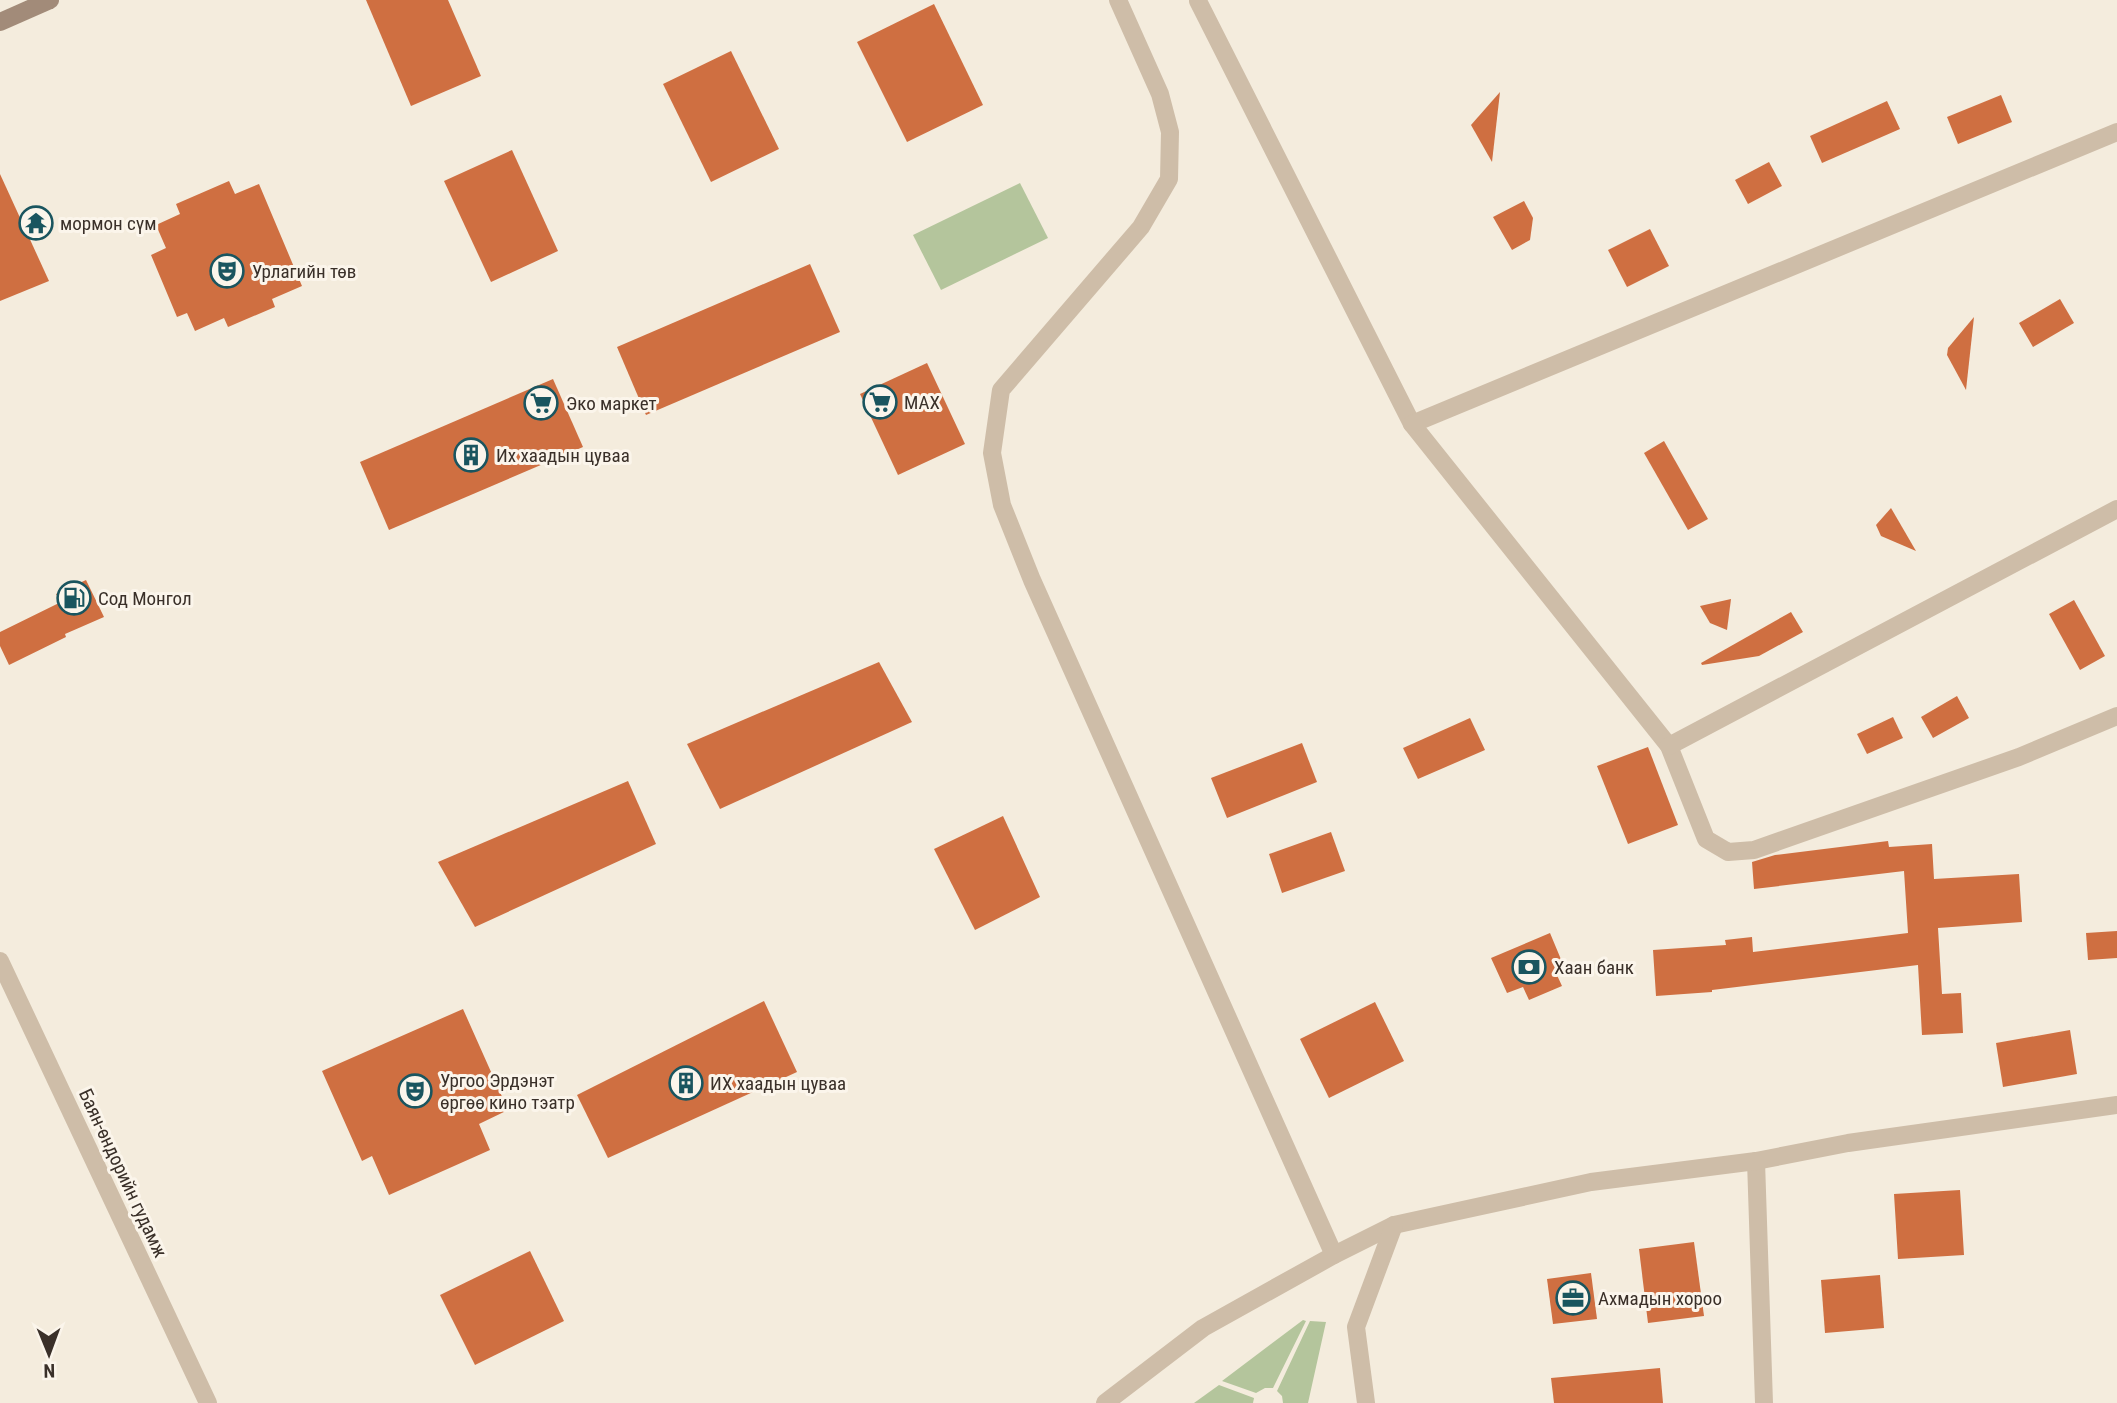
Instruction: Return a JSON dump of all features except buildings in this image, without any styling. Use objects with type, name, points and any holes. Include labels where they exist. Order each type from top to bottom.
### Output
[{"type":"main road","points":[[0,22],[50,0]]},
{"type":"street","points":[[1118,0],[1160,94],[1170,132],[1169,179],[1141,227],[1001,390],[992,453],[1002,505],[1032,580],[1334,1255]]},
{"type":"street","points":[[1196,0],[1412,424],[1669,746],[1706,839],[1728,852],[1755,850],[2019,757],[2117,716]]},
{"type":"street","points":[[1412,424],[2117,132]]},
{"type":"street","points":[[1669,746],[2117,509]]},
{"type":"street","name":"Баян-өндорийн гудамж","points":[[0,961],[208,1403]]},
{"type":"street","points":[[1105,1403],[1203,1328],[1394,1225],[1591,1182],[1756,1161],[1848,1143],[2117,1105]]},
{"type":"street","points":[[1756,1161],[1764,1403]]},
{"type":"street","points":[[1366,1403],[1356,1327],[1394,1225]]},
{"type":"green space","points":[[1020,183],[1048,238],[941,290],[913,235]]},
{"type":"green space","points":[[1303,1320],[1306,1321],[1273,1388],[1265,1388],[1256,1393],[1222,1381]]},
{"type":"green space","points":[[1310,1321],[1326,1322],[1308,1403],[1283,1403],[1282,1396],[1277,1391]]},
{"type":"green space","points":[[1219,1385],[1254,1398],[1253,1403],[1194,1403]]},
{"type":"place","name":"мормон сүм","points":[[36,223]]},
{"type":"place","name":"Урлагийн төв","points":[[227,271]]},
{"type":"place","name":"МАХ","points":[[880,402]]},
{"type":"place","name":"Эко маркет","points":[[541,403]]},
{"type":"place","name":"Их хаадын цуваа","points":[[471,455]]},
{"type":"place","name":"Сод Монгол","points":[[74,598]]},
{"type":"place","name":"Хаан банк","points":[[1529,967]]},
{"type":"place","name":"ИХ хаадын цуваа","points":[[686,1083]]},
{"type":"place","name":"Ургоо Эрдэнэт өргөө кино тэатр","points":[[415,1091]]},
{"type":"place","name":"Ахмадын хороо","points":[[1573,1298]]}]
